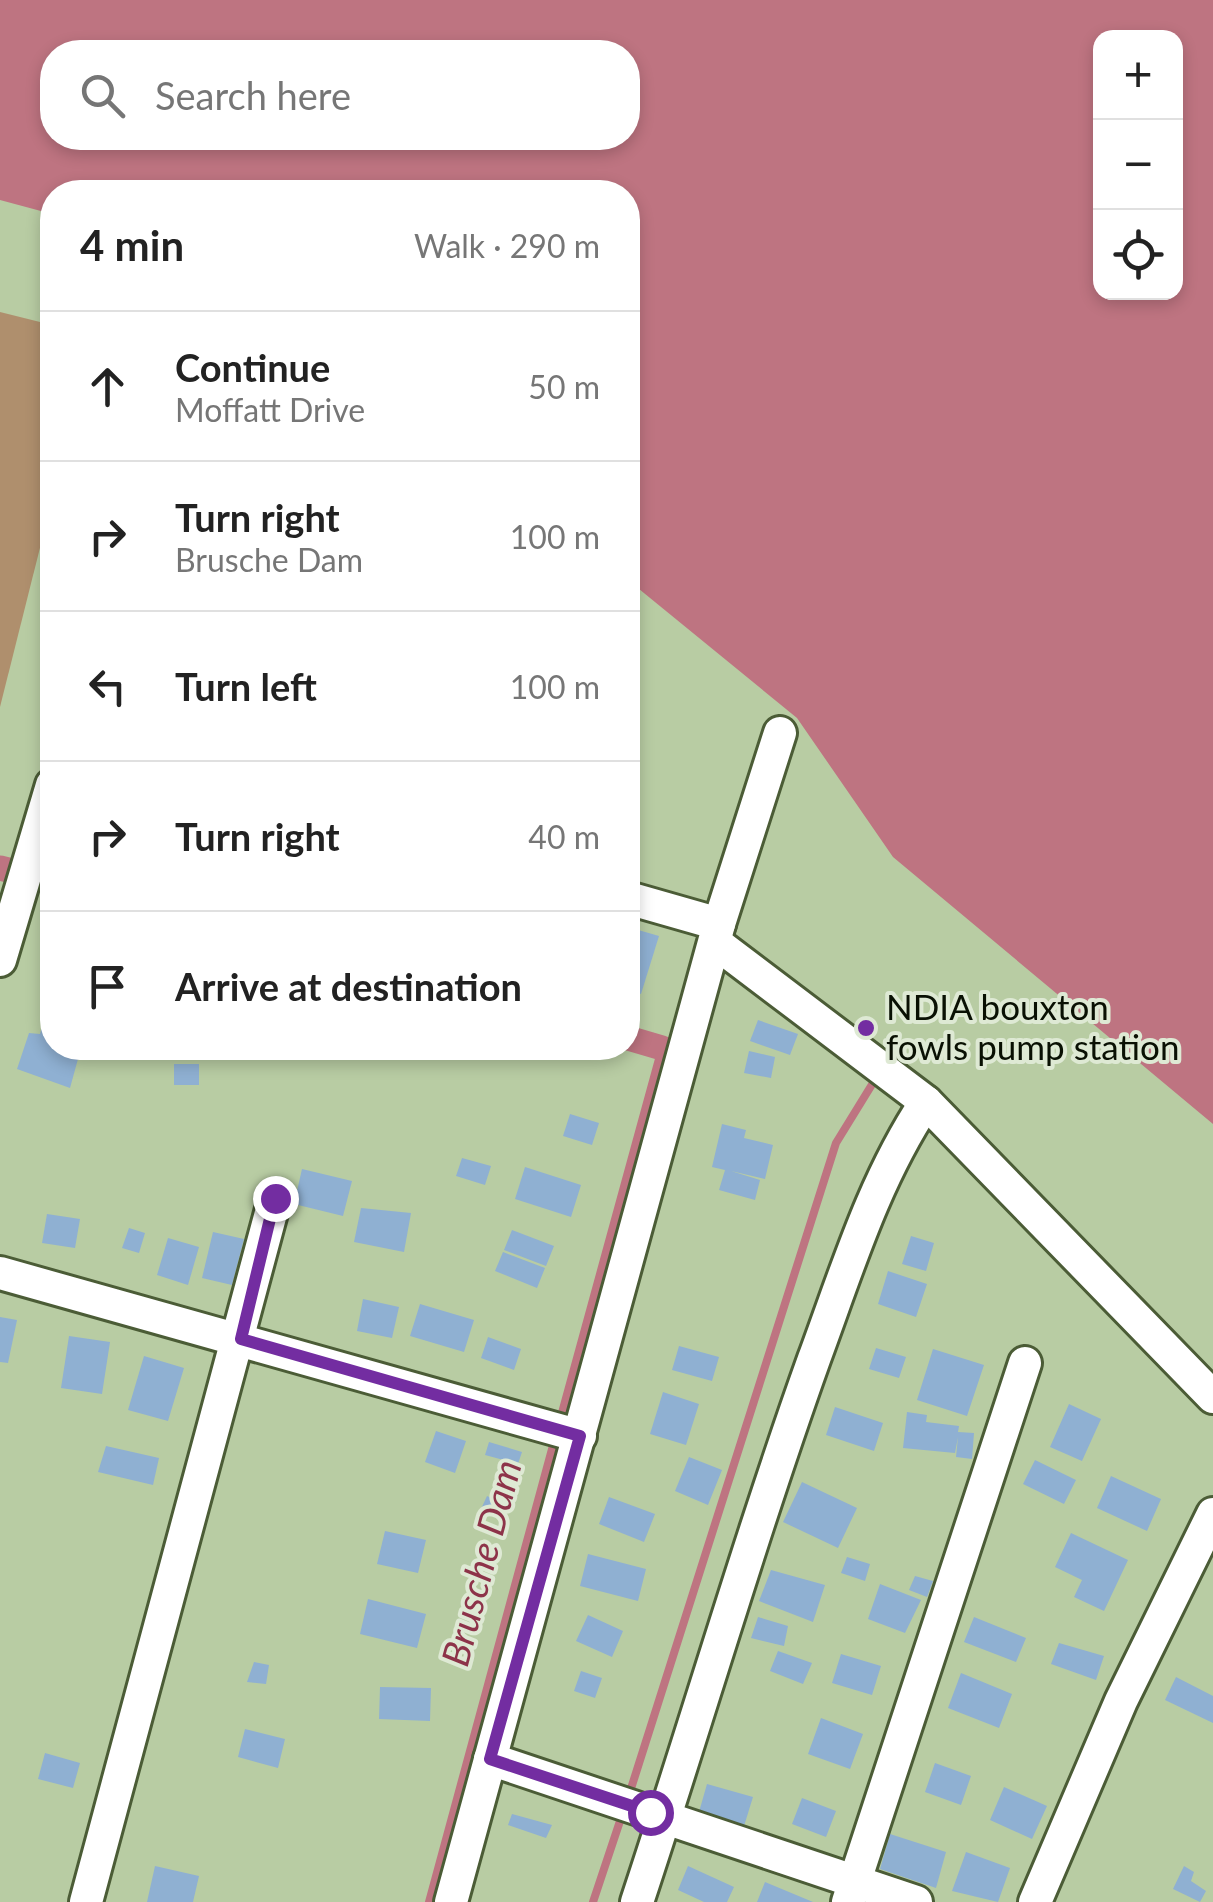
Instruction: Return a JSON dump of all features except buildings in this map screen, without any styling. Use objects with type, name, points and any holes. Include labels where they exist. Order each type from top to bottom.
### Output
[{"type":"street","points":[[451,1902],[490,1759],[565,1431],[780,733]]},
{"type":"street","points":[[0,960],[40,825]]},
{"type":"street","points":[[640,903],[718,933],[926,1102],[1213,1396]]},
{"type":"street","points":[[637,1902],[657,1816],[870,1202],[896,1149],[926,1102]]},
{"type":"street","points":[[86,1902],[241,1339],[275,1198]]},
{"type":"street","points":[[0,1273],[565,1431]]},
{"type":"street","points":[[852,1891],[1024,1363]]},
{"type":"street","points":[[1035,1902],[1122,1701],[1213,1514]]},
{"type":"street","points":[[490,1759],[593,1792],[852,1891],[916,1902]]},
{"type":"shaded area","points":[[0,0],[1213,0],[1213,1124],[893,857],[797,718],[640,590],[640,180],[40,180],[40,211],[0,200]]},
{"type":"shaded area","points":[[0,312],[40,322],[40,548],[0,707]]},
{"type":"waterway","name":"Brusche Dam","points":[[0,868],[40,878]]},
{"type":"waterway","name":"Brusche Dam","points":[[640,1042],[662,1048]]},
{"type":"waterway","name":"Brusche Dam","points":[[560,1420],[662,1048]]},
{"type":"waterway","points":[[628,1798],[836,1143],[876,1078]]},
{"type":"waterway","name":"Brusche Dam","points":[[429,1902],[555,1438]]},
{"type":"waterway","points":[[593,1902],[623,1812]]},
{"type":"place","name":"NDIA bouxton fowls pump station","points":[[866,1028]]},
{"type":"route","points":[[275,1198],[241,1339],[580,1436],[490,1759],[650,1812]]}]
